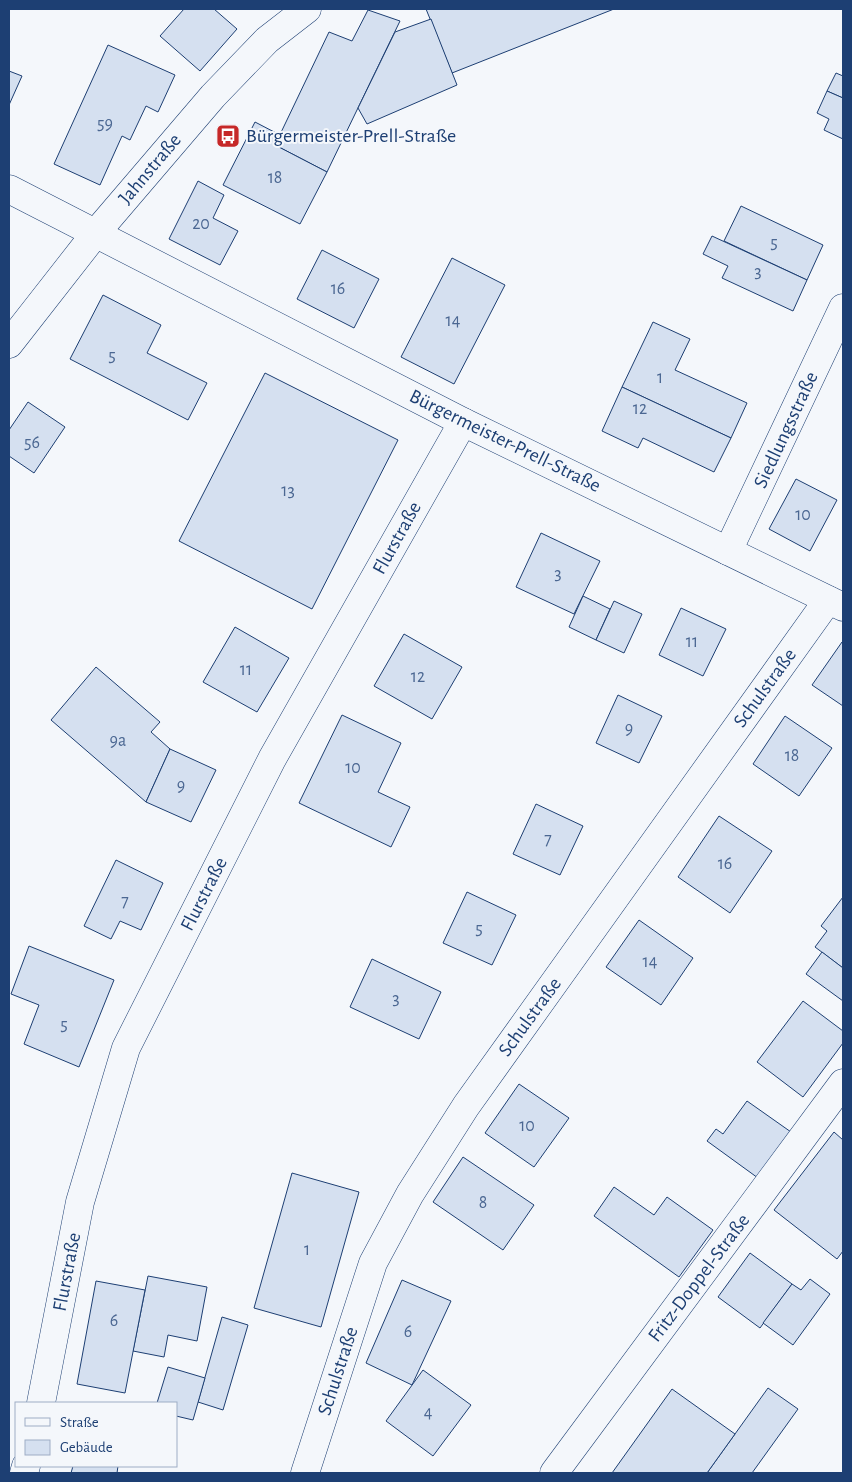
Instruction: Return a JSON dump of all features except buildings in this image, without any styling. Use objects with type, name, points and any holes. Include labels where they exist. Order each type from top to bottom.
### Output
[{"type":"street","name":"Jahnstraße","points":[[9,344],[95,234],[213,96],[267,40],[308,9]]},
{"type":"street","name":"Bürgermeister-Prell-Straße","points":[[9,189],[463,422],[836,604]]},
{"type":"street","name":"Siedlungsstraße","points":[[728,551],[843,308]]},
{"type":"street","name":"Flurstraße","points":[[41,1402],[80,1202],[126,1048],[272,759],[463,422]]},
{"type":"street","name":"Schulstraße","points":[[304,1473],[373,1263],[410,1194],[472,1098],[836,604]]},
{"type":"street","name":"Fritz-Doppel-Straße","points":[[554,1473],[843,1083]]},
{"type":"place","name":"Bürgermeister-Prell-Straße","points":[[228,136]]}]
